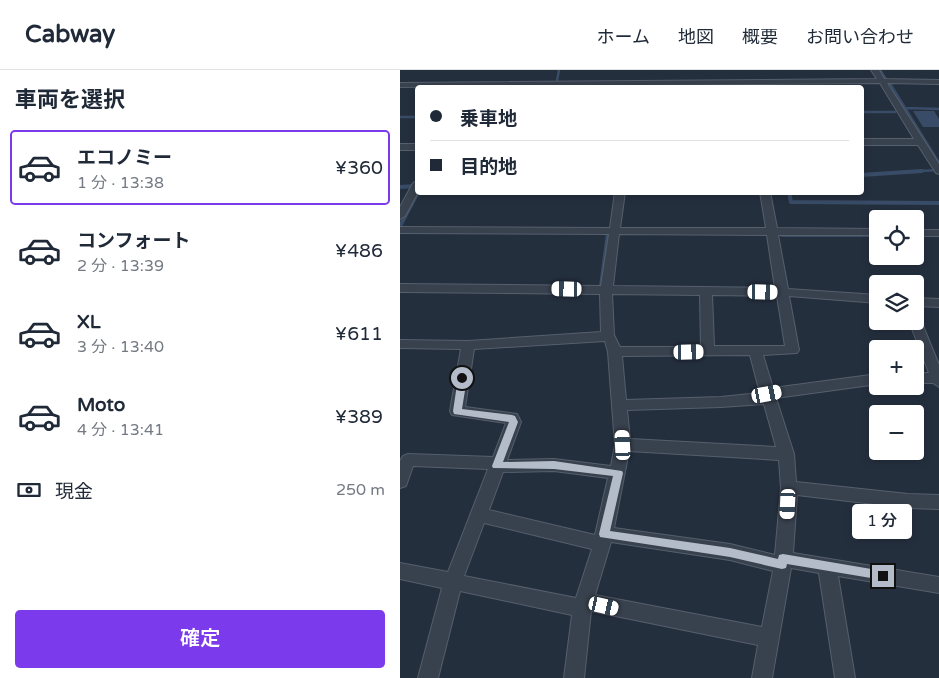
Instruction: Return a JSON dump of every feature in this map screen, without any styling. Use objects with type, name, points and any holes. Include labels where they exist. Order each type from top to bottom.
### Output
[{"type":"street","points":[[805,70],[810,81]]},
{"type":"street","points":[[876,70],[938,168]]},
{"type":"street","points":[[929,70],[937,82]]},
{"type":"street","points":[[400,85],[810,81],[937,82]]},
{"type":"street","points":[[864,142],[920,142]]},
{"type":"street","points":[[400,147],[415,147]]},
{"type":"street","points":[[400,216],[415,187]]},
{"type":"street","points":[[574,678],[583,605],[603,539],[623,445],[615,352],[612,340],[608,336],[605,298],[620,195]]},
{"type":"street","points":[[615,352],[792,350],[766,195]]},
{"type":"street","points":[[400,230],[869,232]]},
{"type":"street","points":[[924,233],[939,233]]},
{"type":"street","points":[[400,288],[782,292],[869,298]]},
{"type":"street","points":[[706,291],[708,351]]},
{"type":"street","points":[[924,302],[939,303]]},
{"type":"street","points":[[919,330],[938,379],[924,378]]},
{"type":"street","points":[[400,344],[468,345],[608,336]]},
{"type":"street","points":[[428,678],[453,582],[514,422],[512,418],[457,411],[468,345]]},
{"type":"street","points":[[755,351],[786,454],[789,488],[785,552],[762,678]]},
{"type":"street","points":[[620,405],[721,402],[768,396],[808,386],[869,380]]},
{"type":"street","points":[[623,445],[786,454]]},
{"type":"street","points":[[400,481],[408,460],[554,465],[618,473]]},
{"type":"street","points":[[789,488],[908,501],[939,502]]},
{"type":"street","points":[[478,515],[603,539],[730,552],[783,562],[827,566],[939,585]]},
{"type":"street","points":[[827,566],[846,678]]},
{"type":"street","points":[[400,571],[768,638]]},
{"type":"water","points":[[913,111],[934,111],[939,119],[939,127],[923,127]]},
{"type":"waterway","points":[[557,81],[559,70]]},
{"type":"waterway","points":[[880,70],[886,79]]},
{"type":"waterway","points":[[889,82],[905,108]]},
{"type":"waterway","points":[[905,108],[939,109]]},
{"type":"waterway","points":[[905,108],[939,163]]},
{"type":"waterway","points":[[864,112],[895,112]]},
{"type":"waterway","points":[[400,117],[415,117]]},
{"type":"waterway","points":[[903,172],[939,170]]},
{"type":"waterway","points":[[864,175],[922,171]]},
{"type":"waterway","points":[[400,187],[415,186]]},
{"type":"waterway","points":[[400,226],[416,195]]},
{"type":"waterway","points":[[790,195],[791,202],[939,203]]},
{"type":"waterway","points":[[601,286],[608,233]]},
{"type":"waterway","points":[[782,235],[869,235]]},
{"type":"route","points":[[462,378],[457,411],[512,418],[514,422],[496,466],[554,465],[618,473],[604,534],[730,552],[782,565],[783,559],[883,576]]}]
